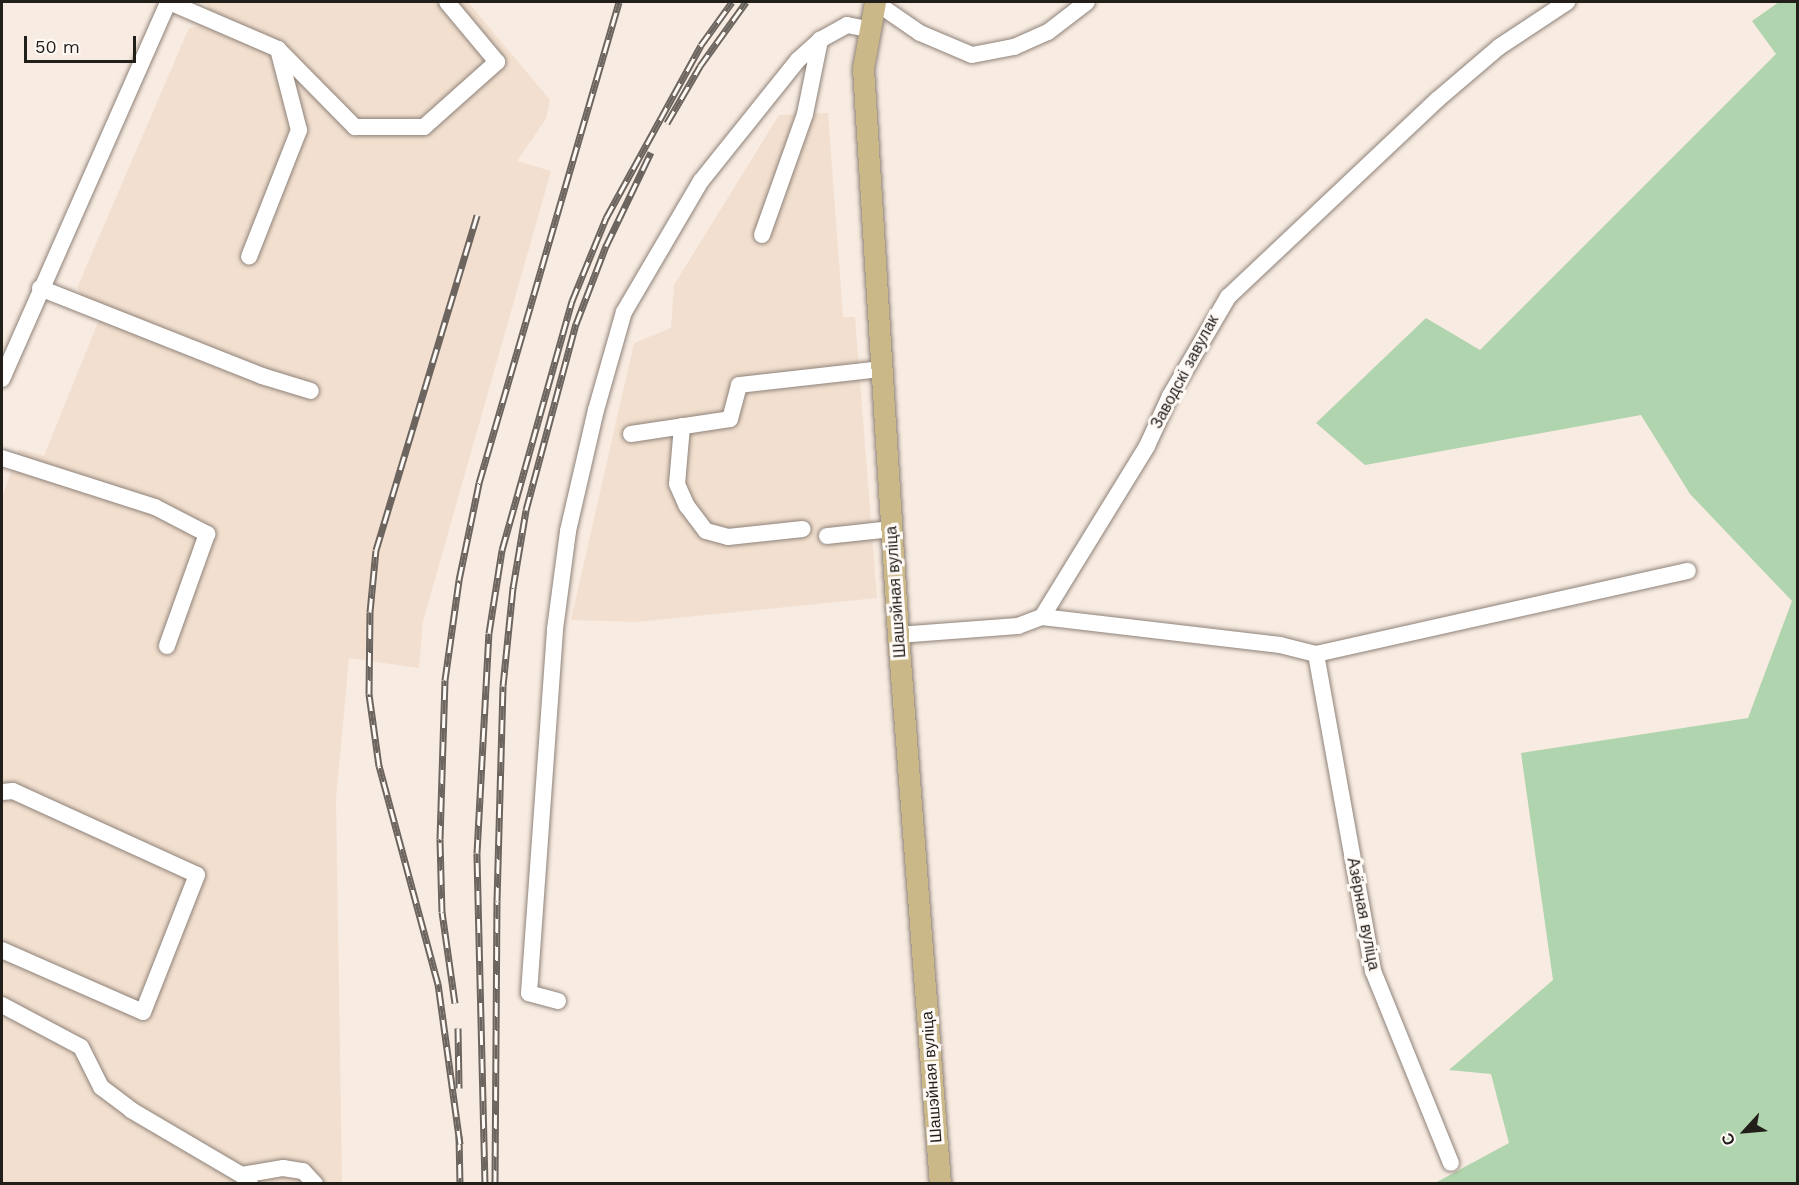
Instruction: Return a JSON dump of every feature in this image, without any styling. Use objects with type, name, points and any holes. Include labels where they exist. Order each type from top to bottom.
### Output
[{"type":"main road","name":"Шашэйная вуліца","points":[[875,2],[868,29],[863,68],[898,635],[940,1184]]},
{"type":"street","points":[[2,379],[40,288],[169,2],[278,49],[355,127],[424,127],[497,62],[447,2]]},
{"type":"street","points":[[875,2],[920,33],[972,55],[1014,47],[1048,32],[1087,2]]},
{"type":"street","name":"Заводскі завулак","points":[[1042,617],[1147,446],[1175,386],[1228,297],[1437,100],[1499,47],[1567,2]]},
{"type":"street","points":[[558,1001],[529,993],[555,629],[568,531],[596,410],[624,312],[696,190],[798,60],[820,40],[847,25],[868,29]]},
{"type":"street","points":[[762,235],[805,114],[820,40]]},
{"type":"street","points":[[249,257],[299,130],[278,49]]},
{"type":"street","points":[[40,288],[261,376],[312,391]]},
{"type":"street","points":[[631,434],[730,419],[739,385],[881,369]]},
{"type":"street","points":[[682,426],[677,484],[687,506],[706,531],[728,537],[803,529]]},
{"type":"street","points":[[2,458],[155,507],[207,534],[167,646]]},
{"type":"street","points":[[826,536],[891,529]]},
{"type":"street","points":[[898,635],[1018,626],[1042,617],[1280,645],[1316,654],[1688,571]]},
{"type":"street","name":"Азёрная вуліца","points":[[1316,654],[1373,971],[1451,1163]]},
{"type":"street","points":[[2,792],[13,791],[197,875],[143,1012],[2,950]]},
{"type":"street","points":[[2,1005],[81,1047],[101,1087],[131,1110],[246,1179],[283,1168],[303,1171],[315,1184]]},
{"type":"shaded area","points":[[202,2],[468,2],[550,100],[546,119],[517,161],[551,171],[423,621],[419,668],[349,658],[336,799],[342,1183],[2,1183],[2,497],[19,449],[44,456],[105,305],[82,296],[77,288],[189,28],[200,26],[208,6]]},
{"type":"shaded area","points":[[828,113],[843,317],[855,317],[877,598],[635,622],[571,620],[634,343],[671,328],[674,285],[779,115]]},
{"type":"green space","points":[[1779,2],[1798,2],[1797,1183],[1435,1183],[1509,1143],[1491,1074],[1449,1070],[1553,980],[1521,753],[1748,718],[1792,601],[1690,494],[1641,415],[1365,465],[1316,423],[1426,318],[1480,350],[1776,54],[1752,21]]},
{"type":"railway","points":[[455,1003],[442,912],[440,839],[445,680],[459,580],[479,483],[619,2]]},
{"type":"railway","points":[[485,1184],[477,853],[489,633],[502,550],[572,301],[606,218],[701,45],[732,2]]},
{"type":"railway","points":[[667,123],[700,66],[746,2]]},
{"type":"railway","points":[[495,1184],[497,901],[503,686],[513,588],[526,510],[576,324],[606,246],[651,152]]},
{"type":"railway","points":[[460,1144],[438,984],[379,766],[369,694],[370,612],[376,550],[477,215]]},
{"type":"railway","points":[[458,1028],[459,1088]]},
{"type":"railway","points":[[459,1136],[460,1184]]}]
